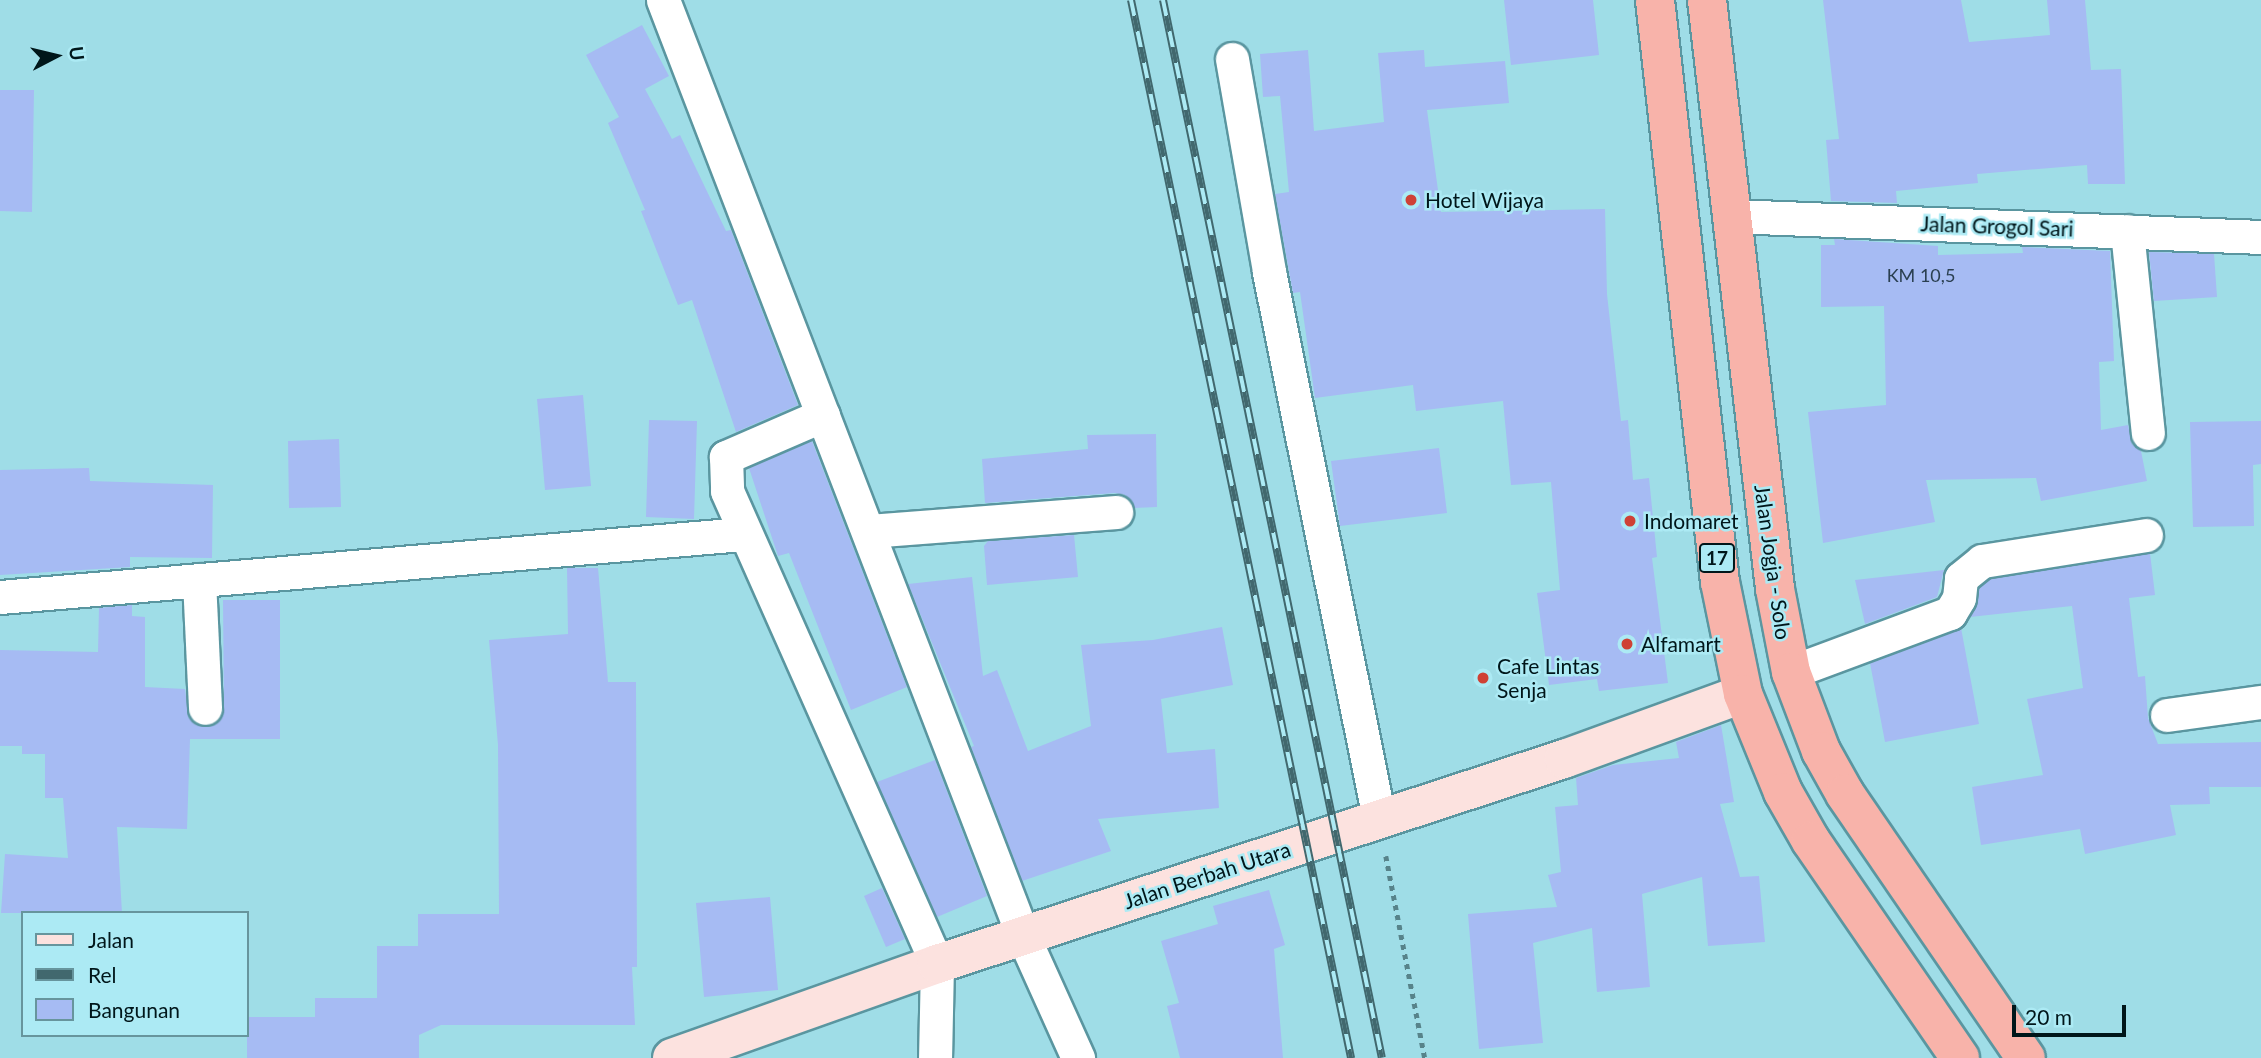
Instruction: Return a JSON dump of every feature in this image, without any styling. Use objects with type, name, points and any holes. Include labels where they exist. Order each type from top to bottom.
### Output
[{"type":"highway","name":"17","points":[[1655,0],[1720,582],[1743,694],[1783,792],[1811,841],[1960,1058]]},
{"type":"highway","name":"Jalan Jogja - Solo","points":[[1707,0],[1775,589],[1791,672],[1821,751],[1845,794],[2026,1058]]},
{"type":"main road","name":"Jalan Berbah Utara","points":[[672,1058],[937,964],[1564,759],[1743,694]]},
{"type":"street","points":[[663,0],[1023,936],[1078,1058]]},
{"type":"street","points":[[1232,59],[1269,272],[1379,818]]},
{"type":"street","name":"Jalan Grogol Sari","points":[[1732,216],[2261,237]]},
{"type":"street","points":[[2127,230],[2148,433]]},
{"type":"street","points":[[823,415],[726,457],[727,491],[743,534],[937,964],[935,1058]]},
{"type":"street","points":[[869,531],[1116,512]]},
{"type":"street","points":[[0,597],[743,534]]},
{"type":"street","points":[[1791,672],[1950,613],[1959,598],[1961,578],[1982,561],[2146,535]]},
{"type":"street","points":[[199,580],[205,708]]},
{"type":"street","points":[[2166,715],[2261,702]]},
{"type":"path","points":[[1379,818],[1425,1058]]},
{"type":"building","points":[[1504,0],[1593,0],[1599,55],[1511,65]]},
{"type":"building","points":[[1823,0],[1961,0],[1969,42],[2050,35],[2047,0],[2085,0],[2091,70],[2121,69],[2125,184],[2088,184],[2087,165],[1977,174],[1978,183],[1896,191],[1897,203],[1831,201],[1826,140],[1839,139]]},
{"type":"building","points":[[642,25],[669,76],[645,89],[672,139],[680,135],[726,231],[731,230],[798,405],[736,432],[692,300],[678,305],[641,211],[645,210],[608,123],[619,117],[586,55]]},
{"type":"building","points":[[1308,50],[1314,131],[1384,122],[1378,53],[1424,50],[1425,67],[1505,61],[1509,103],[1427,110],[1441,212],[1605,209],[1607,294],[1621,421],[1628,420],[1633,480],[1649,478],[1657,557],[1652,558],[1668,683],[1599,691],[1597,679],[1549,685],[1537,593],[1560,590],[1551,482],[1511,485],[1503,401],[1416,411],[1413,385],[1315,398],[1300,292],[1293,293],[1275,194],[1289,192],[1280,96],[1263,97],[1260,54]]},
{"type":"building","points":[[0,90],[34,90],[32,212],[0,211]]},
{"type":"building","points":[[1834,239],[1938,246],[1938,255],[2023,253],[2022,247],[2110,251],[2114,361],[2099,362],[2101,430],[2128,425],[2132,444],[2141,451],[2147,481],[2041,501],[2036,478],[1926,480],[1935,522],[1823,543],[1808,412],[1886,405],[1884,306],[1821,307],[1821,245],[1835,245]]},
{"type":"building","points":[[2149,252],[2214,254],[2217,297],[2154,301]]},
{"type":"building","points":[[583,395],[591,486],[545,490],[537,399]]},
{"type":"building","points":[[649,420],[697,421],[694,519],[646,517]]},
{"type":"building","points":[[2261,421],[2261,464],[2253,465],[2254,526],[2193,527],[2190,422]]},
{"type":"building","points":[[1156,434],[1157,507],[1134,508],[1125,495],[1115,493],[985,503],[982,459],[1088,449],[1087,435]]},
{"type":"building","points":[[339,439],[341,507],[289,508],[288,441]]},
{"type":"building","points":[[812,441],[907,687],[851,710],[789,553],[778,556],[749,468]]},
{"type":"building","points":[[1439,448],[1447,513],[1340,526],[1331,461]]},
{"type":"building","points":[[89,468],[90,481],[213,485],[212,558],[130,557],[130,567],[0,575],[0,470]]},
{"type":"building","points":[[1074,535],[1078,577],[987,585],[984,546],[988,541]]},
{"type":"building","points":[[2150,553],[2155,595],[2129,598],[2138,677],[2145,676],[2148,718],[2158,744],[2261,742],[2261,787],[2209,787],[2210,804],[2170,805],[2176,835],[2085,854],[2080,829],[1981,845],[1972,787],[2043,775],[2027,699],[2083,688],[2072,606],[1970,617],[1979,588],[1990,579]]},
{"type":"building","points":[[567,568],[598,568],[608,682],[636,682],[637,967],[632,967],[635,1025],[441,1025],[419,1035],[419,1058],[247,1058],[248,1017],[315,1017],[315,998],[377,998],[377,946],[418,946],[418,914],[499,914],[498,745],[489,640],[568,634]]},
{"type":"building","points":[[1944,570],[1937,597],[1865,624],[1855,580]]},
{"type":"building","points":[[972,577],[983,676],[997,670],[1028,751],[1091,726],[1081,645],[1153,640],[1222,627],[1233,685],[1161,699],[1167,753],[1215,749],[1219,808],[1098,819],[1111,851],[1022,881],[971,747],[974,746],[908,584]]},
{"type":"building","points":[[223,600],[280,600],[280,739],[190,739],[187,829],[117,827],[122,911],[1,913],[5,854],[68,858],[63,798],[45,798],[45,754],[22,754],[22,746],[0,746],[0,650],[98,652],[99,608],[132,605],[132,616],[145,617],[145,687],[185,689],[189,718],[207,727],[216,724],[224,708]]},
{"type":"building","points":[[1961,628],[1979,724],[1885,742],[1870,663]]},
{"type":"building","points":[[1721,725],[1734,802],[1720,804],[1740,877],[1759,876],[1765,942],[1708,946],[1702,877],[1642,894],[1650,987],[1597,992],[1592,928],[1533,943],[1543,1043],[1479,1049],[1468,914],[1557,907],[1548,875],[1561,872],[1555,807],[1578,805],[1576,778],[1613,765],[1679,758],[1676,742]]},
{"type":"building","points":[[935,760],[987,896],[937,917],[877,782]]},
{"type":"building","points":[[882,888],[905,939],[886,947],[864,896]]},
{"type":"building","points":[[1269,890],[1285,945],[1274,949],[1283,1058],[1180,1058],[1167,1006],[1179,1003],[1161,941],[1218,924],[1213,906]]},
{"type":"building","points":[[770,897],[778,990],[704,997],[696,903]]},
{"type":"railway","points":[[1131,0],[1351,1058]]},
{"type":"railway","points":[[1163,0],[1382,1058]]},
{"type":"place","name":"Hotel Wijaya","points":[[1411,200]]},
{"type":"place","name":"Indomaret","points":[[1630,521]]},
{"type":"place","name":"Alfamart","points":[[1627,644]]},
{"type":"place","name":"Cafe Lintas Senja","points":[[1483,678]]}]
